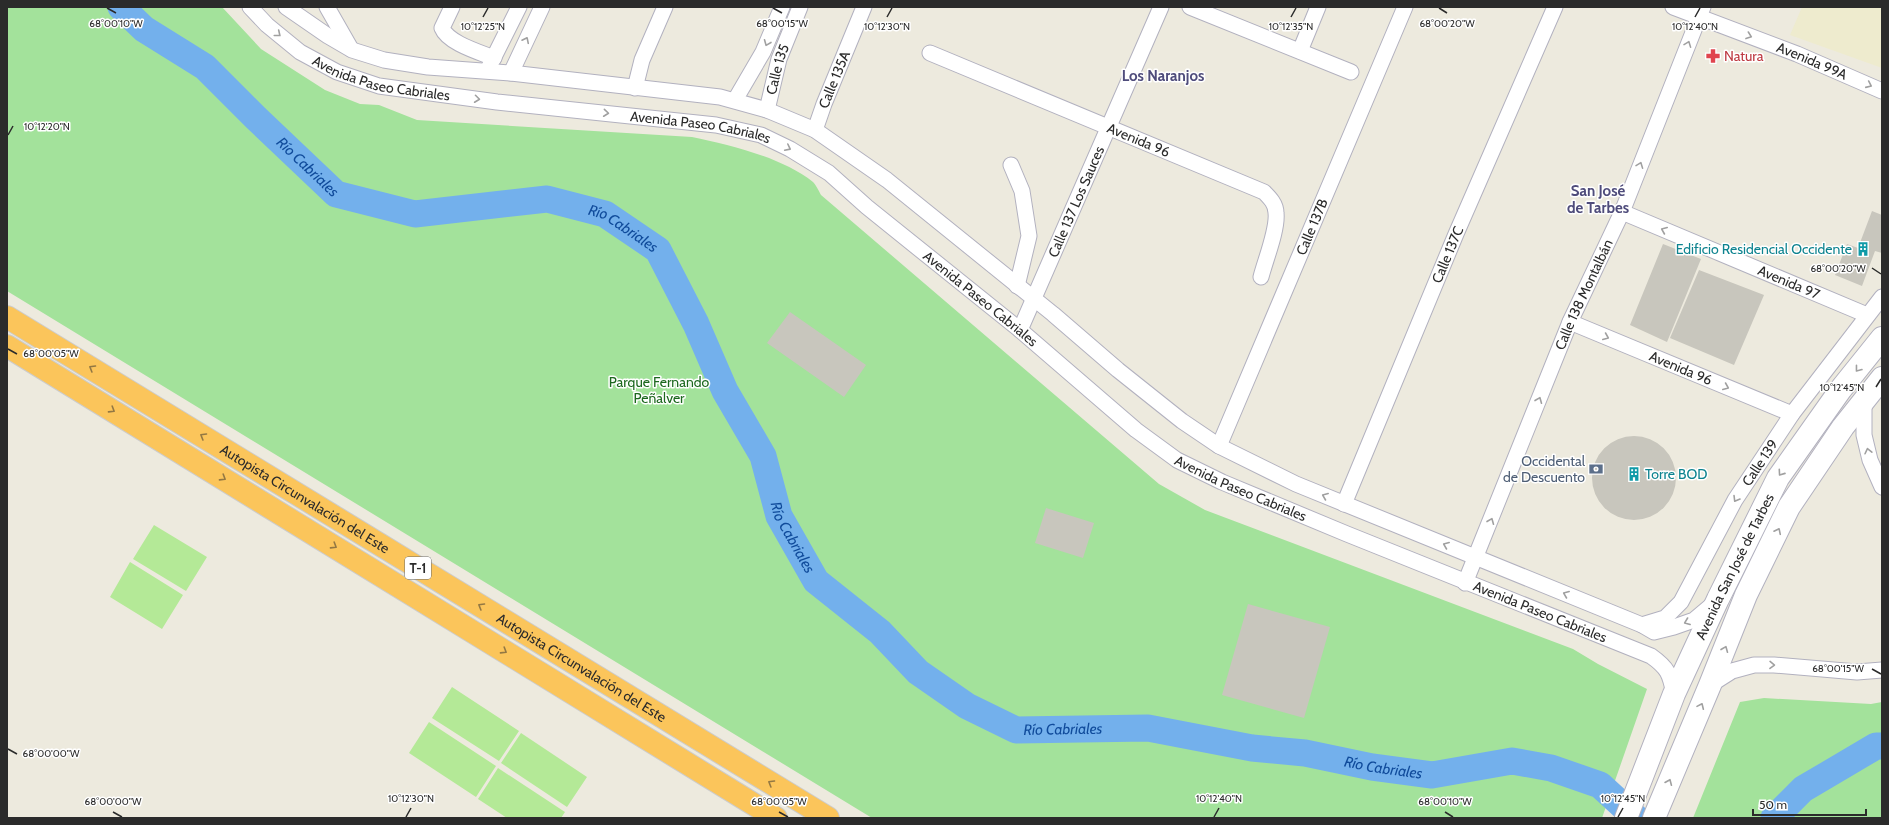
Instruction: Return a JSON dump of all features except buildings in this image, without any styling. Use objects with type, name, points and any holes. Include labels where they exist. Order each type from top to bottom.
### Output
[{"type":"highway","name":"Autopista Circunvalación del Este","points":[[7,317],[828,818]]},
{"type":"highway","name":"Autopista Circunvalación del Este","points":[[7,346],[776,818]]},
{"type":"street","name":"Avenida Paseo Cabriales","points":[[250,7],[267,25],[300,52],[337,72],[379,86],[497,102],[716,125],[761,136],[790,149],[829,173],[874,212],[1020,330],[1136,430],[1177,460],[1222,482],[1465,583],[1651,656],[1664,665],[1670,676],[1674,694]]},
{"type":"street","name":"Avenida Paseo Cabriales","points":[[286,7],[328,36],[352,50],[384,60],[487,72],[511,73],[735,100],[767,110],[815,130],[887,180],[1118,370],[1182,421],[1219,446],[1296,484],[1642,625],[1654,632],[1694,620],[1718,599]]},
{"type":"street","points":[[327,7],[352,50]]},
{"type":"street","points":[[452,7],[442,28],[443,31],[459,44],[494,58]]},
{"type":"street","points":[[487,72],[519,7]]},
{"type":"street","points":[[511,73],[542,7]]},
{"type":"street","points":[[635,88],[642,60],[665,7]]},
{"type":"street","name":"Calle 135","points":[[735,100],[763,52],[782,7]]},
{"type":"street","name":"Calle 135","points":[[767,110],[779,59],[800,7]]},
{"type":"street","name":"Calle 135A","points":[[815,130],[824,104],[864,7]]},
{"type":"street","name":"Calle 137 Los Sauces","points":[[1020,330],[1160,7]]},
{"type":"street","points":[[1190,7],[1351,72]]},
{"type":"street","points":[[1300,51],[1318,7]]},
{"type":"street","name":"Calle 137B","points":[[1219,446],[1405,7]]},
{"type":"street","name":"Calle 137C","points":[[1344,504],[1456,234],[1555,7]]},
{"type":"street","name":"Avenida 99A","points":[[1673,7],[1701,12],[1882,91]]},
{"type":"street","name":"Calle 138 Montalbán","points":[[1465,583],[1477,557],[1570,322],[1622,212],[1701,12]]},
{"type":"street","name":"Avenida 96","points":[[930,53],[1264,192],[1272,200],[1276,213],[1274,228],[1261,277]]},
{"type":"street","points":[[1011,165],[1022,191],[1029,236],[1017,286]]},
{"type":"street","name":"Avenida 97","points":[[1622,212],[1867,315]]},
{"type":"street","name":"Calle 139","points":[[1642,625],[1665,618],[1681,602],[1735,500],[1792,414],[1882,297]]},
{"type":"street","name":"Avenida 96","points":[[1570,322],[1792,414]]},
{"type":"street","name":"Avenida San José de Tarbes","points":[[1626,818],[1674,694],[1718,599],[1778,478],[1841,389],[1882,338]]},
{"type":"street","name":"Avenida San José de Tarbes","points":[[1654,818],[1746,595],[1789,507],[1843,427],[1882,378]]},
{"type":"street","points":[[1864,400],[1864,435],[1870,460],[1882,487]]},
{"type":"street","points":[[1710,685],[1732,670],[1754,665],[1774,665],[1857,672],[1882,670]]},
{"type":"shaded area","points":[[1802,7],[1882,7],[1882,68],[1790,35]]},
{"type":"green space","name":"Parque Fernando Peñalver","points":[[7,7],[222,7],[261,49],[325,90],[360,104],[379,105],[417,120],[692,137],[755,153],[800,173],[813,182],[821,195],[1159,484],[1205,510],[1573,649],[1598,664],[1647,689],[1602,818],[872,818],[7,291]]},
{"type":"green space","points":[[154,525],[207,557],[186,591],[133,559]]},
{"type":"green space","points":[[130,562],[183,595],[162,629],[110,597]]},
{"type":"green space","points":[[452,687],[519,731],[499,761],[432,718]]},
{"type":"green space","points":[[1764,698],[1871,704],[1882,702],[1882,818],[1693,818],[1740,702]]},
{"type":"green space","points":[[429,722],[496,766],[476,797],[409,753]]},
{"type":"green space","points":[[521,733],[587,777],[567,807],[501,763]]},
{"type":"green space","points":[[498,768],[565,812],[561,818],[507,818],[478,799]]},
{"type":"waterway","name":"Río Cabriales","points":[[121,7],[144,29],[205,67],[336,194],[415,214],[547,199],[605,214],[658,250],[696,324],[725,391],[763,456],[779,516],[816,581],[880,632],[918,672],[967,706],[1016,730],[1148,728],[1252,748],[1305,753],[1372,767],[1432,775],[1512,761],[1551,768],[1600,785],[1636,818]]},
{"type":"waterway","name":"Río Cabriales","points":[[1774,818],[1803,789],[1876,746],[1882,746]]},
{"type":"place","name":"Natura","points":[[1713,56]]},
{"type":"place","name":"Edificio Residencial Occidente","points":[[1863,249]]},
{"type":"place","name":"Occidental de Descuento","points":[[1596,469]]},
{"type":"place","name":"Torre BOD","points":[[1634,474]]},
{"type":"district","name":"Los Naranjos","points":[[1163,76]]},
{"type":"district","name":"San José de Tarbes","points":[[1598,200]]}]
